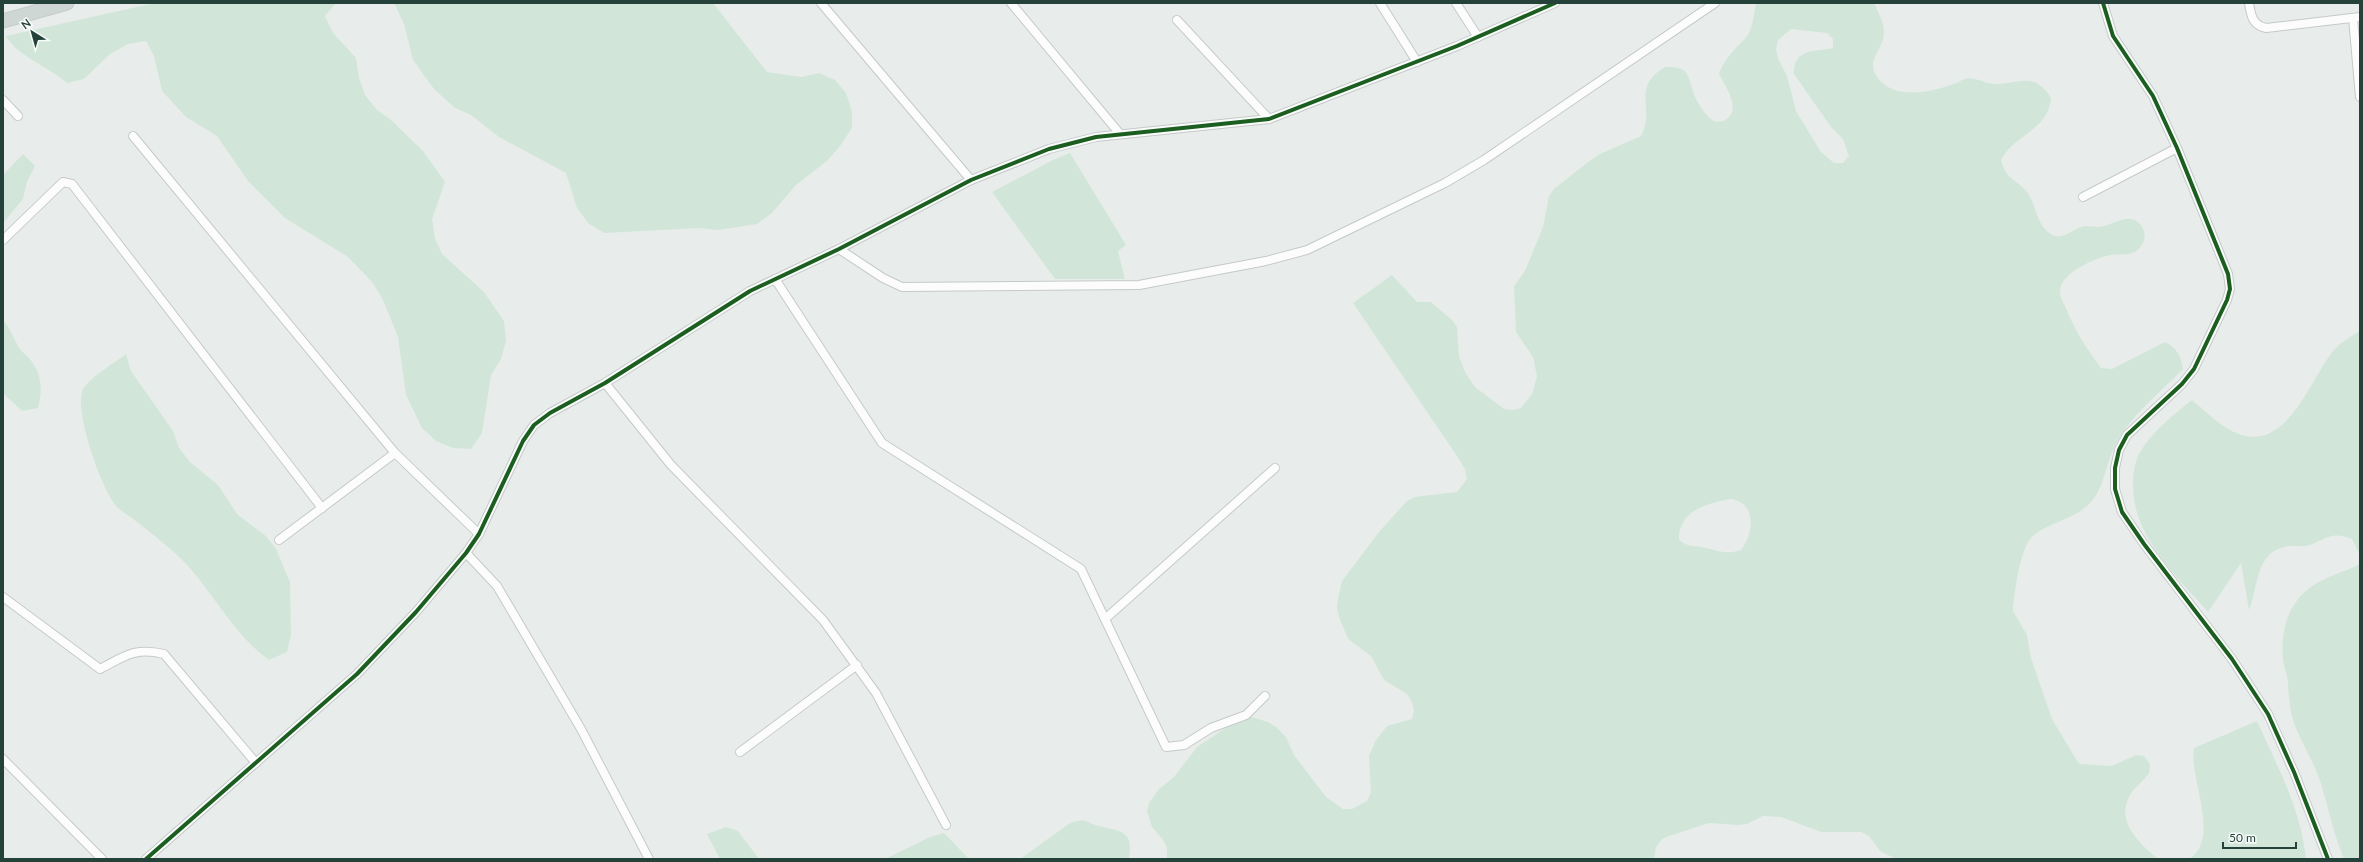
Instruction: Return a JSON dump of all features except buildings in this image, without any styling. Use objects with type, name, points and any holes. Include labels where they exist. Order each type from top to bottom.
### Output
[{"type":"main road","points":[[3,21],[67,3]]},
{"type":"street","points":[[822,3],[971,180]]},
{"type":"street","points":[[1011,3],[1120,134]]},
{"type":"street","points":[[1380,3],[1417,62]]},
{"type":"street","points":[[1456,3],[1478,37]]},
{"type":"street","points":[[146,859],[357,674],[416,612],[466,553],[479,534],[523,442],[534,424],[550,413],[605,383],[750,291],[839,249],[971,180],[1049,149],[1074,141],[1120,134],[1269,119],[1417,62],[1555,3]]},
{"type":"street","points":[[839,249],[883,278],[902,287],[1138,285],[1266,261],[1307,250],[1445,183],[1484,160],[1715,3]]},
{"type":"street","points":[[2102,3],[2113,36],[2153,96],[2178,148],[2228,274],[2230,289],[2227,300],[2194,369],[2182,384],[2127,435],[2119,450],[2115,468],[2115,489],[2122,512],[2126,518],[2232,659],[2268,714],[2294,772],[2328,859]]},
{"type":"street","points":[[2248,3],[2251,17],[2255,22],[2266,28],[2356,18],[2360,97]]},
{"type":"street","points":[[1177,20],[1269,119]]},
{"type":"street","points":[[3,100],[18,116]]},
{"type":"street","points":[[133,136],[395,453],[479,534]]},
{"type":"street","points":[[2083,197],[2178,148]]},
{"type":"street","points":[[3,240],[63,182],[72,184],[322,508]]},
{"type":"street","points":[[775,280],[882,443],[1081,569],[1166,748],[1184,745],[1211,728],[1246,715],[1266,696]]},
{"type":"street","points":[[605,383],[671,465],[824,620],[876,693],[946,825]]},
{"type":"street","points":[[279,540],[395,453]]},
{"type":"street","points":[[1104,619],[1275,468]]},
{"type":"street","points":[[466,553],[497,586],[581,729],[649,859]]},
{"type":"street","points":[[3,597],[100,669],[130,653],[147,650],[164,654],[256,763]]},
{"type":"street","points":[[740,752],[857,665]]},
{"type":"street","points":[[3,759],[102,859]]},
{"type":"green space","points":[[155,3],[336,3],[325,16],[333,33],[356,58],[359,78],[365,95],[377,110],[391,120],[423,151],[445,182],[432,219],[435,239],[442,254],[484,292],[504,321],[506,341],[501,359],[491,375],[482,433],[471,449],[453,448],[436,441],[422,428],[406,395],[398,337],[383,300],[373,283],[348,257],[285,218],[248,181],[217,136],[186,117],[162,91],[154,56],[146,41],[128,44],[110,54],[84,79],[67,83],[18,50],[6,36]]},
{"type":"green space","points":[[394,3],[713,3],[767,72],[801,77],[819,73],[835,80],[846,93],[852,111],[852,128],[840,146],[827,161],[796,185],[772,213],[757,224],[718,230],[699,228],[604,233],[588,223],[577,208],[566,173],[499,137],[471,115],[455,108],[434,89],[413,60],[404,24]]},
{"type":"green space","points":[[1756,3],[1874,3],[1882,21],[1884,32],[1881,44],[1874,60],[1874,71],[1884,85],[1903,92],[1924,92],[1935,90],[1969,78],[1991,84],[2026,81],[2039,84],[2051,98],[2044,118],[2037,126],[2013,144],[2001,160],[2003,167],[2009,176],[2027,192],[2044,228],[2052,235],[2061,236],[2083,226],[2099,227],[2122,220],[2133,219],[2138,222],[2144,231],[2145,236],[2143,244],[2137,250],[2133,253],[2112,255],[2087,263],[2071,273],[2065,279],[2061,285],[2060,295],[2077,331],[2101,368],[2112,369],[2165,342],[2173,347],[2178,353],[2183,369],[2147,404],[2122,433],[2110,457],[2104,478],[2098,491],[2088,505],[2073,516],[2040,531],[2028,542],[2018,571],[2013,611],[2027,635],[2031,658],[2052,719],[2079,764],[2112,766],[2136,755],[2144,756],[2150,764],[2149,773],[2133,790],[2129,797],[2126,806],[2126,815],[2128,824],[2137,839],[2158,859],[1896,859],[1880,851],[1869,836],[1861,832],[1821,832],[1781,817],[1763,816],[1747,824],[1738,825],[1709,823],[1672,835],[1662,839],[1656,847],[1654,859],[1167,859],[1167,848],[1163,840],[1152,827],[1147,811],[1149,803],[1159,789],[1174,777],[1197,747],[1245,715],[1268,722],[1276,727],[1286,737],[1294,755],[1326,797],[1343,809],[1352,809],[1367,801],[1371,792],[1369,756],[1376,740],[1387,726],[1412,719],[1414,711],[1412,702],[1407,694],[1384,680],[1371,656],[1348,639],[1337,609],[1338,598],[1342,581],[1379,532],[1406,502],[1414,497],[1457,492],[1467,479],[1465,469],[1455,453],[1353,303],[1392,275],[1417,302],[1431,302],[1452,320],[1457,327],[1459,356],[1465,372],[1475,387],[1504,409],[1513,410],[1521,408],[1532,394],[1537,376],[1533,357],[1516,332],[1514,286],[1525,271],[1543,227],[1549,196],[1554,189],[1600,154],[1641,136],[1645,126],[1646,91],[1649,83],[1655,75],[1665,67],[1678,68],[1688,75],[1694,94],[1708,117],[1716,122],[1725,120],[1730,116],[1733,104],[1719,74],[1727,58],[1749,33]],"holes":[[[1791,29],[1827,33],[1833,39],[1833,48],[1812,51],[1801,55],[1797,60],[1794,74],[1831,127],[1843,139],[1849,156],[1843,163],[1834,163],[1821,152],[1796,111],[1787,76],[1778,58],[1776,49],[1778,40]],[[1731,499],[1745,506],[1751,520],[1749,536],[1741,550],[1724,552],[1689,545],[1679,540],[1683,522],[1689,515],[1704,506]]]},
{"type":"green space","points":[[1070,153],[1126,245],[1118,251],[1125,279],[1055,279],[992,192],[1053,160]]},
{"type":"green space","points":[[23,154],[35,166],[27,182],[23,199],[3,223],[3,175]]},
{"type":"green space","points":[[3,320],[19,348],[29,358],[37,370],[41,388],[38,408],[22,411],[3,393]]},
{"type":"green space","points":[[2360,331],[2360,555],[2352,539],[2338,535],[2328,537],[2306,546],[2287,546],[2275,551],[2268,557],[2259,573],[2249,610],[2241,563],[2208,612],[2159,555],[2141,523],[2135,506],[2133,487],[2134,470],[2139,454],[2156,431],[2192,400],[2225,427],[2245,436],[2263,436],[2278,428],[2291,416],[2333,351],[2342,342]]},
{"type":"green space","points":[[126,354],[131,371],[173,431],[179,448],[190,462],[218,485],[237,514],[266,536],[276,549],[290,582],[291,635],[287,652],[269,660],[257,650],[235,627],[188,566],[164,543],[119,508],[108,494],[95,463],[84,426],[81,409],[81,395],[89,381]]},
{"type":"green space","points":[[2360,564],[2360,859],[2344,859],[2334,832],[2319,779],[2292,717],[2282,645],[2286,622],[2292,608],[2302,594],[2317,583]]},
{"type":"green space","points":[[2257,721],[2294,805],[2306,859],[2189,859],[2198,849],[2203,837],[2204,822],[2195,775],[2193,760],[2194,748]]},
{"type":"green space","points":[[1082,820],[1098,826],[1117,830],[1126,835],[1130,844],[1129,859],[1020,859],[1070,823]]},
{"type":"green space","points":[[726,827],[738,831],[759,859],[720,859],[707,834]]},
{"type":"green space","points":[[944,833],[969,859],[885,859],[930,837]]},
{"type":"cycle path","points":[[146,859],[357,674],[416,612],[466,553],[479,534],[523,441],[534,425],[550,413],[605,383],[750,291],[839,249],[971,180],[1049,149],[1096,137],[1269,119],[1457,46],[1555,3]]},
{"type":"cycle path","points":[[2103,3],[2113,36],[2153,96],[2177,148],[2228,274],[2230,289],[2227,300],[2194,369],[2182,384],[2127,435],[2119,450],[2115,468],[2115,489],[2122,512],[2144,544],[2232,659],[2268,714],[2294,772],[2328,859]]}]
